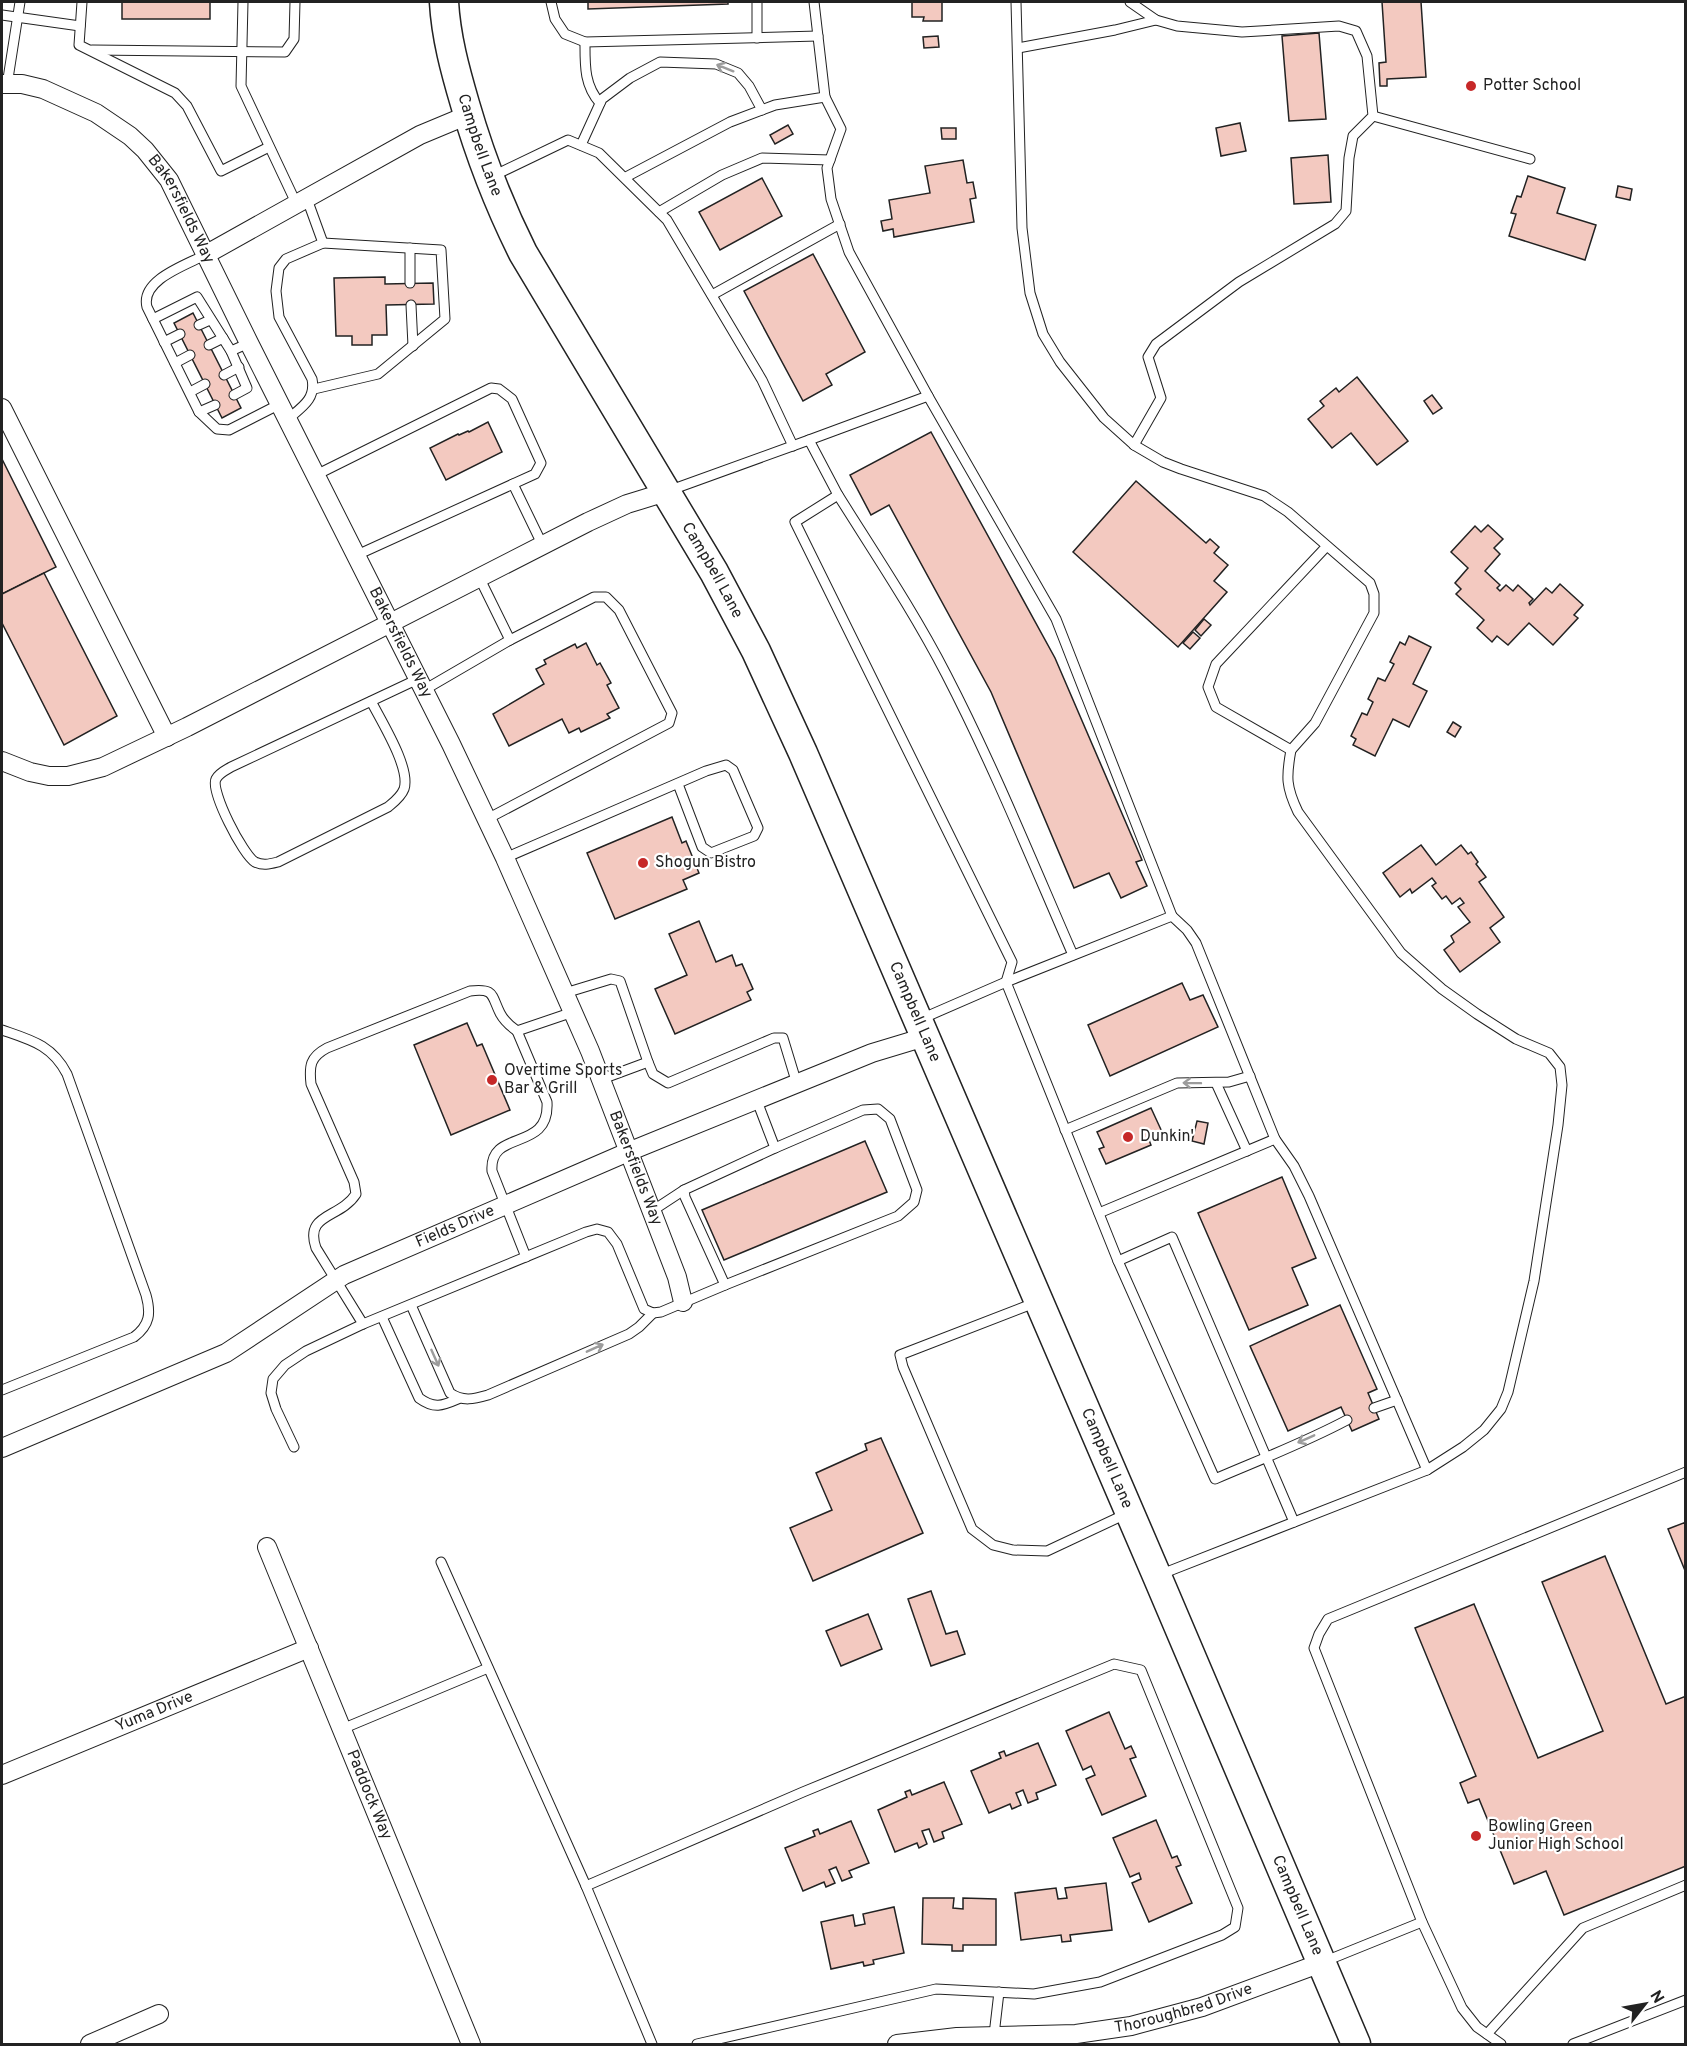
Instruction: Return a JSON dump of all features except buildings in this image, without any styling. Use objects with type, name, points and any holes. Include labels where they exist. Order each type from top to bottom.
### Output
[{"type":"main road","name":"Campbell Lane","points":[[444,2],[445,24],[468,115],[507,223],[714,572],[756,651],[803,753],[922,1029],[1356,2044]]},
{"type":"street","name":"Bakersfields Way","points":[[4,86],[43,89],[96,113],[130,136],[159,164],[169,180],[421,684],[505,858],[602,1079],[677,1277],[684,1302]]},
{"type":"street","points":[[205,255],[420,135],[468,115]]},
{"type":"street","points":[[2,408],[168,737]]},
{"type":"street","points":[[2,761],[30,772],[49,776],[86,773],[103,767],[168,737],[627,504],[666,492]]},
{"type":"street","name":"Fields Drive","points":[[3,1445],[226,1353],[344,1275],[628,1152],[872,1053],[922,1029]]},
{"type":"street","name":"Paddock Way","points":[[267,1547],[471,2044]]},
{"type":"street","name":"Yuma Drive","points":[[2,1775],[309,1648]]},
{"type":"street","name":"Thoroughbred Drive","points":[[897,2044],[994,2035],[1030,2040],[1157,2020],[1202,2007],[1321,1963]]},
{"type":"street","points":[[90,2044],[159,2014]]},
{"type":"lane","points":[[4,86],[20,2]]},
{"type":"lane","points":[[82,2],[79,45],[175,93],[187,106],[222,171],[269,147]]},
{"type":"lane","points":[[243,2],[241,86],[269,147],[323,243]]},
{"type":"lane","points":[[89,50],[285,52],[294,39],[295,2]]},
{"type":"lane","points":[[551,2],[555,19],[565,34],[585,42],[818,36]]},
{"type":"lane","points":[[757,2],[757,38]]},
{"type":"lane","points":[[814,2],[825,97],[841,129],[827,168],[831,199],[849,252],[928,396],[1056,619],[1172,916],[1187,930],[1196,943],[1275,1139],[1294,1166],[1309,1196],[1427,1470]]},
{"type":"lane","points":[[1016,2],[1022,228],[1030,293],[1043,334],[1059,362],[1104,418],[1134,445],[1163,462],[1264,496],[1288,512],[1370,583],[1374,594],[1374,614],[1314,723],[1292,750],[1288,770],[1288,792],[1298,812],[1401,953],[1442,989],[1477,1014],[1516,1039],[1550,1053],[1560,1066],[1562,1085],[1534,1281],[1508,1392],[1500,1409],[1484,1430],[1427,1470],[1157,1576]]},
{"type":"lane","points":[[1130,2],[1156,20],[1177,26],[1242,32],[1339,26],[1356,31],[1366,56],[1373,116]]},
{"type":"lane","points":[[2,15],[80,26]]},
{"type":"lane","points":[[1018,48],[1156,20]]},
{"type":"lane","points":[[585,42],[585,70],[591,93],[600,103]]},
{"type":"lane","points":[[581,145],[602,99],[630,78],[660,62],[716,64],[738,73],[749,86],[762,110]]},
{"type":"lane","points":[[626,177],[730,122],[775,105],[825,97]]},
{"type":"lane","points":[[1134,445],[1161,398],[1148,357],[1155,344],[1239,282],[1335,224],[1346,211],[1349,158],[1353,136],[1373,116]]},
{"type":"lane","points":[[1373,116],[1530,159]]},
{"type":"lane","points":[[489,178],[568,140],[599,153],[626,177],[667,220],[762,380],[793,446]]},
{"type":"lane","points":[[659,212],[722,175],[762,158],[830,160]]},
{"type":"lane","points":[[712,296],[840,224]]},
{"type":"lane","points":[[205,255],[161,278],[149,289],[145,300],[199,412],[218,429],[229,430],[306,403],[314,389],[312,379],[279,317],[276,291],[279,268],[286,260],[323,243],[441,250],[445,319],[378,374],[314,389]]},
{"type":"lane","points":[[410,248],[410,283]]},
{"type":"lane","points":[[153,319],[196,297],[239,367],[247,388],[234,395]]},
{"type":"lane","points":[[411,305],[413,345]]},
{"type":"lane","points":[[199,325],[210,320]]},
{"type":"lane","points":[[164,342],[180,334]]},
{"type":"lane","points":[[209,345],[223,338]]},
{"type":"lane","points":[[231,351],[249,343]]},
{"type":"lane","points":[[175,363],[190,355]]},
{"type":"lane","points":[[224,375],[239,367]]},
{"type":"lane","points":[[190,392],[205,384]]},
{"type":"lane","points":[[316,475],[491,388],[499,389],[512,399],[541,463],[535,474],[357,555]]},
{"type":"lane","points":[[666,492],[928,396]]},
{"type":"lane","points":[[199,412],[215,405]]},
{"type":"lane","points":[[809,440],[838,495],[915,616],[946,674],[1004,796],[1073,955]]},
{"type":"lane","points":[[513,484],[543,546]]},
{"type":"lane","points":[[838,495],[795,522],[1012,963],[1006,982],[1118,1261],[1215,1479],[1347,1420]]},
{"type":"lane","points":[[1292,750],[1216,708],[1208,687],[1216,664],[1326,547]]},
{"type":"lane","points":[[480,579],[510,640]]},
{"type":"lane","points":[[371,701],[405,777],[404,789],[399,798],[388,807],[278,862],[266,865],[254,861],[244,849],[218,800],[215,789],[216,779],[223,771],[371,701],[421,684],[594,597],[606,597],[619,610],[672,713],[669,723],[487,819]]},
{"type":"lane","points":[[505,858],[678,784],[726,765],[734,770],[758,828],[754,836],[711,853],[702,847],[678,784]]},
{"type":"lane","points":[[922,1029],[1006,982],[1172,916]]},
{"type":"lane","points":[[565,993],[611,980],[620,981],[653,1074],[668,1083],[774,1038],[783,1038],[797,1084]]},
{"type":"lane","points":[[363,1324],[316,1248],[312,1236],[315,1226],[350,1203],[356,1194],[354,1182],[311,1084],[310,1072],[313,1060],[318,1053],[327,1048],[470,991],[489,992],[496,999],[500,1013],[517,1031],[547,1102],[548,1111],[544,1122],[536,1132],[501,1147],[493,1155],[491,1162],[504,1205],[526,1257]]},
{"type":"lane","points":[[517,1031],[573,1012]]},
{"type":"lane","points":[[2,1030],[35,1041],[60,1060],[142,1284],[150,1314],[142,1331],[134,1336],[2,1390]]},
{"type":"lane","points":[[602,1079],[648,1062]]},
{"type":"lane","points":[[1065,1130],[1177,1083],[1229,1082],[1250,1076]]},
{"type":"lane","points":[[1216,1083],[1247,1151]]},
{"type":"lane","points":[[757,1101],[775,1148]]},
{"type":"lane","points":[[411,1305],[450,1393],[458,1398],[472,1400],[629,1334],[653,1313],[898,1216],[914,1202],[917,1190],[890,1119],[878,1109],[863,1110],[684,1190],[652,1210]]},
{"type":"lane","points":[[1099,1213],[1275,1139]]},
{"type":"lane","points":[[684,1190],[725,1285]]},
{"type":"lane","points":[[294,1447],[271,1393],[273,1379],[285,1365],[306,1351],[363,1324],[586,1232],[597,1229],[608,1232],[618,1244],[644,1309],[653,1313]]},
{"type":"lane","points":[[1118,1261],[1172,1237],[1294,1522]]},
{"type":"lane","points":[[1039,1301],[900,1355],[972,1529],[993,1545],[1013,1550],[1047,1551],[1130,1512]]},
{"type":"lane","points":[[382,1317],[419,1398],[429,1405],[442,1407],[458,1398]]},
{"type":"lane","points":[[1374,1408],[1397,1400]]},
{"type":"lane","points":[[1500,2044],[1477,2027],[1462,2008],[1422,1922],[1314,1648],[1319,1634],[1329,1620],[1686,1472]]},
{"type":"lane","points":[[441,1563],[586,1886],[652,2044]]},
{"type":"lane","points":[[586,1886],[814,1787],[1114,1664],[1141,1670],[1238,1908],[1236,1927],[1222,1935],[1100,1982],[1034,1994],[936,1989],[697,2044]]},
{"type":"lane","points":[[342,1729],[488,1668]]},
{"type":"lane","points":[[1487,2034],[1583,1928],[1686,1885]]},
{"type":"lane","points":[[1321,1963],[1422,1922]]},
{"type":"lane","points":[[994,2035],[999,1992]]},
{"type":"lane","points":[[1573,2044],[1686,2000]]},
{"type":"place","name":"Potter School","points":[[1471,86]]},
{"type":"place","name":"Shogun Bistro","points":[[643,863]]},
{"type":"place","name":"Overtime Sports Bar & Grill","points":[[492,1080]]},
{"type":"place","name":"Dunkin'","points":[[1128,1137]]},
{"type":"place","name":"Bowling Green Junior High School","points":[[1476,1836]]}]
